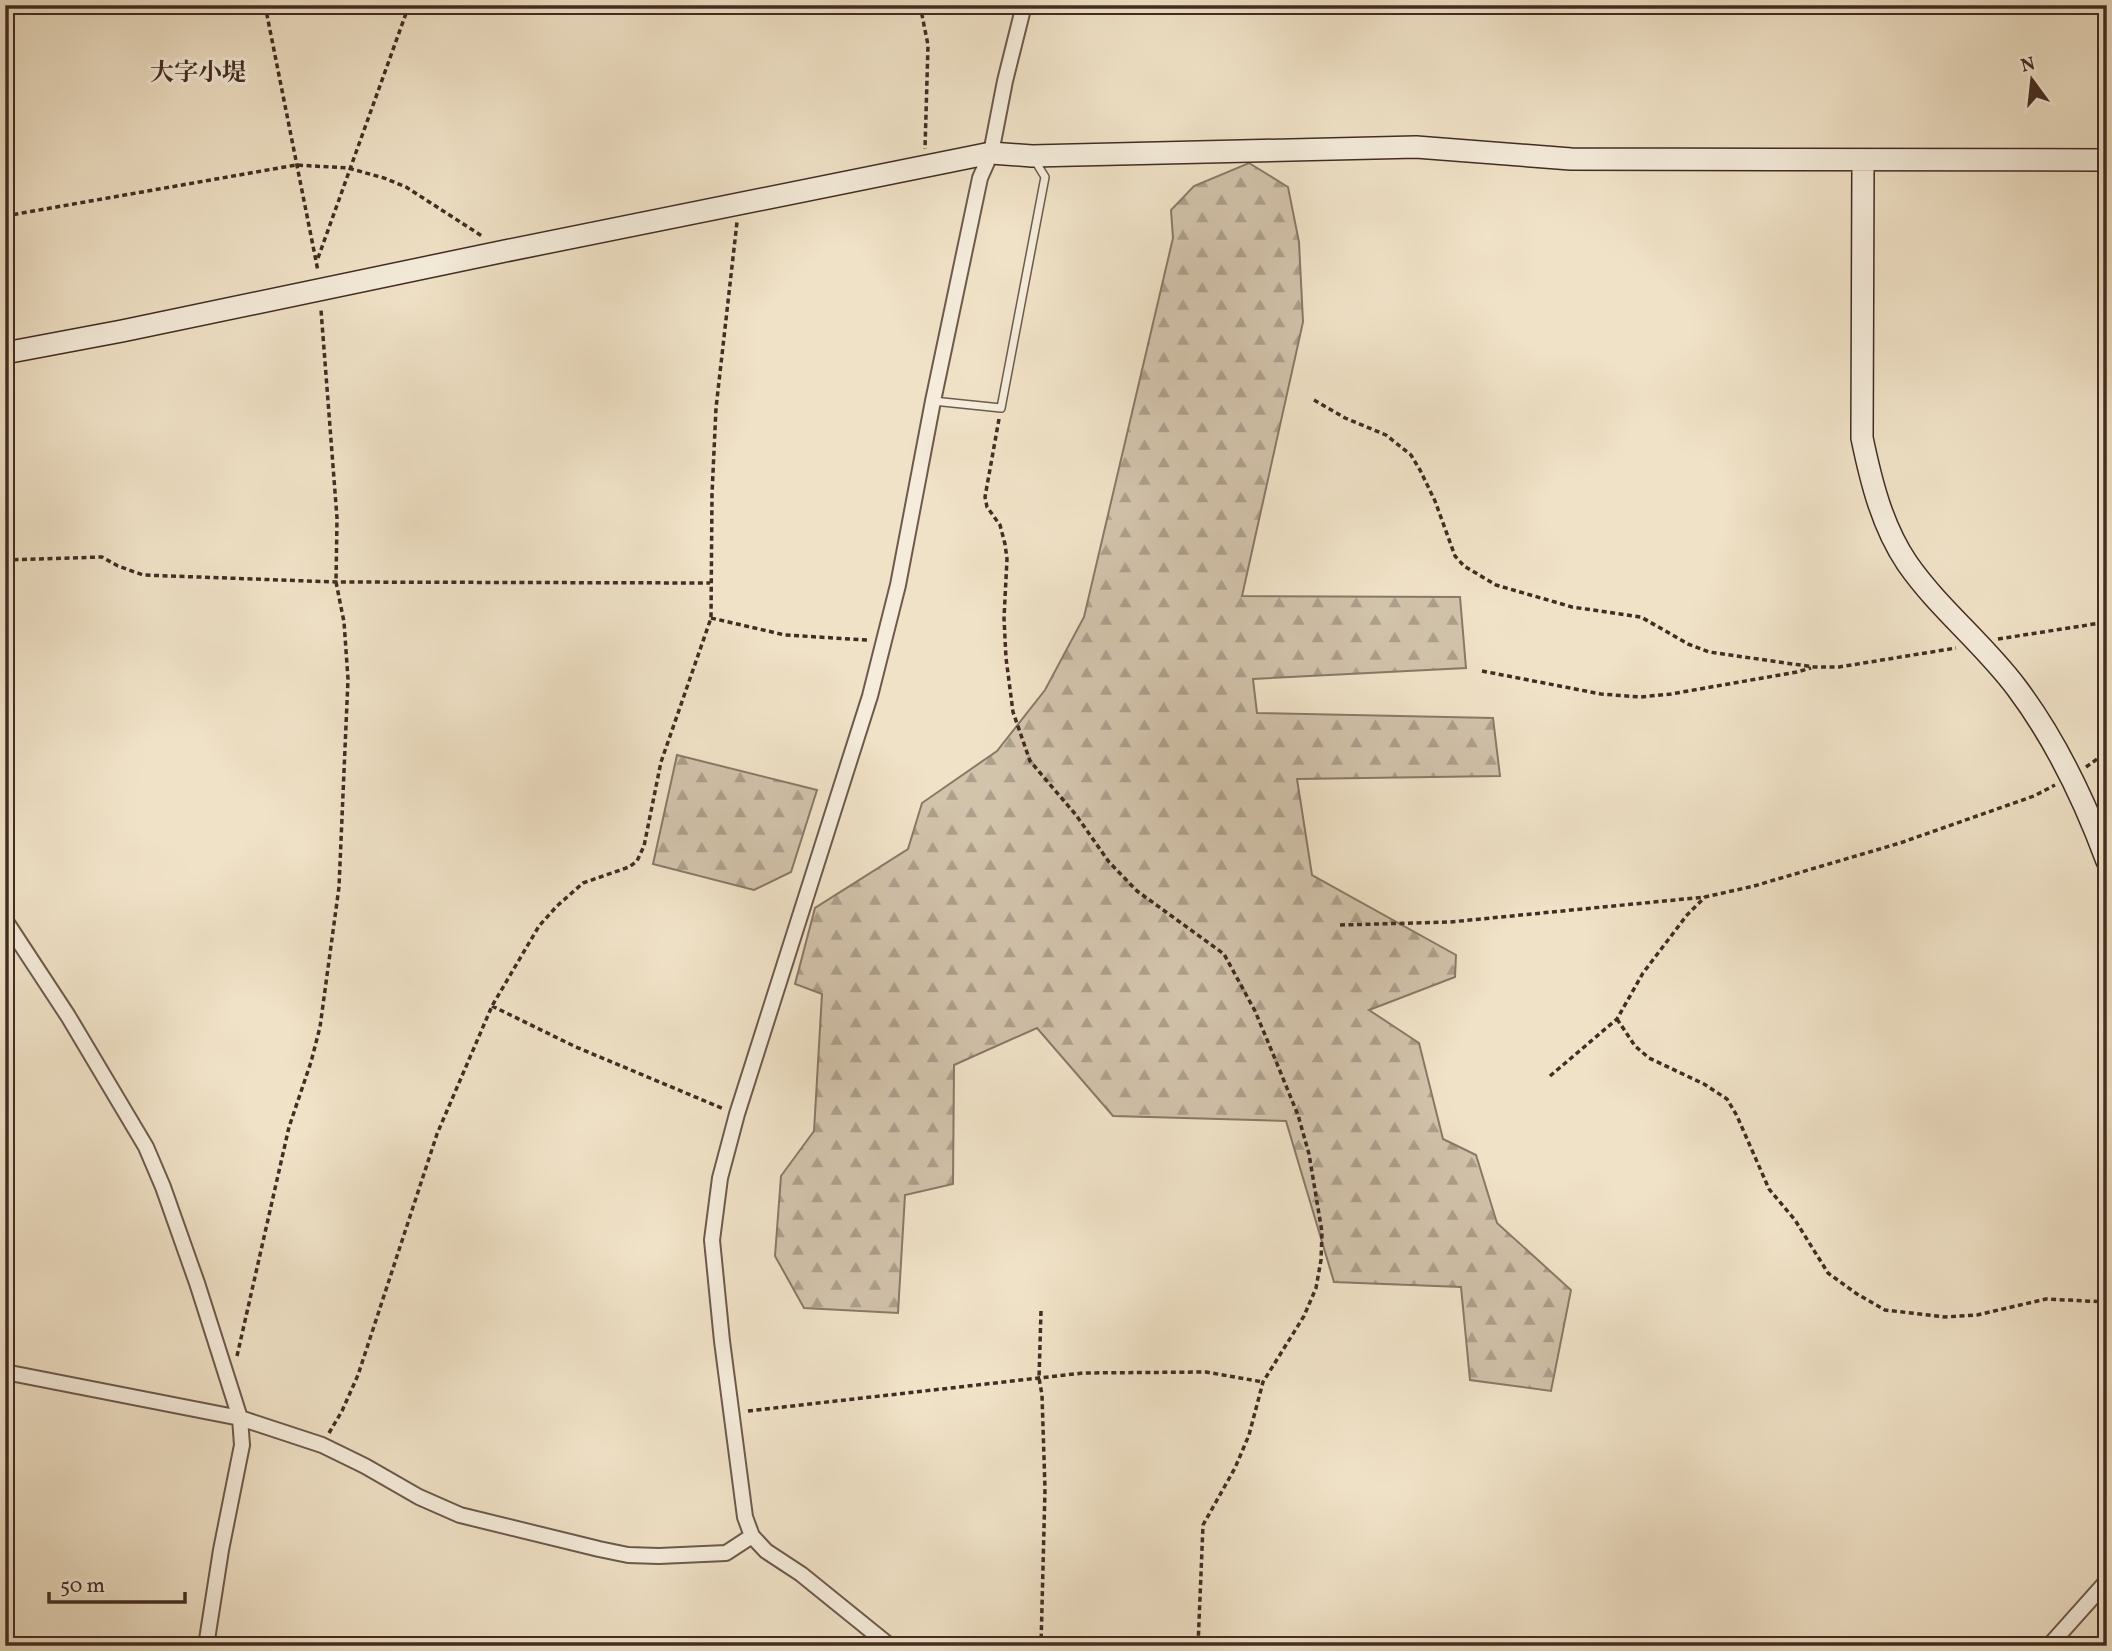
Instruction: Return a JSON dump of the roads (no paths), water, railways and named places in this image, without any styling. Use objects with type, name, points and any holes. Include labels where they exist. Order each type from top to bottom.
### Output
[{"type":"street","points":[[890,1646],[801,1574],[766,1551],[752,1536],[746,1517],[722,1341],[712,1240],[720,1178],[737,1114],[870,696],[884,642],[981,178],[991,153],[1024,5]]},
{"type":"street","points":[[5,354],[991,153],[1032,156],[1416,147],[1571,159],[2107,160]]},
{"type":"street","points":[[1863,160],[1862,438],[1870,477],[1883,517],[1907,562],[1937,599],[1998,663],[2045,729],[2072,775],[2107,861]]},
{"type":"street","points":[[5,920],[68,1016],[146,1147],[163,1187],[240,1418],[242,1445],[206,1646]]},
{"type":"street","points":[[5,1372],[240,1418],[322,1445],[419,1497],[460,1515],[618,1553],[659,1556],[726,1553],[752,1536]]},
{"type":"street","points":[[2049,1646],[2107,1581]]},
{"type":"lane","points":[[933,401],[1001,408],[1045,177],[1032,156]]},
{"type":"district","name":"大字小堤","points":[[198,74]]}]
